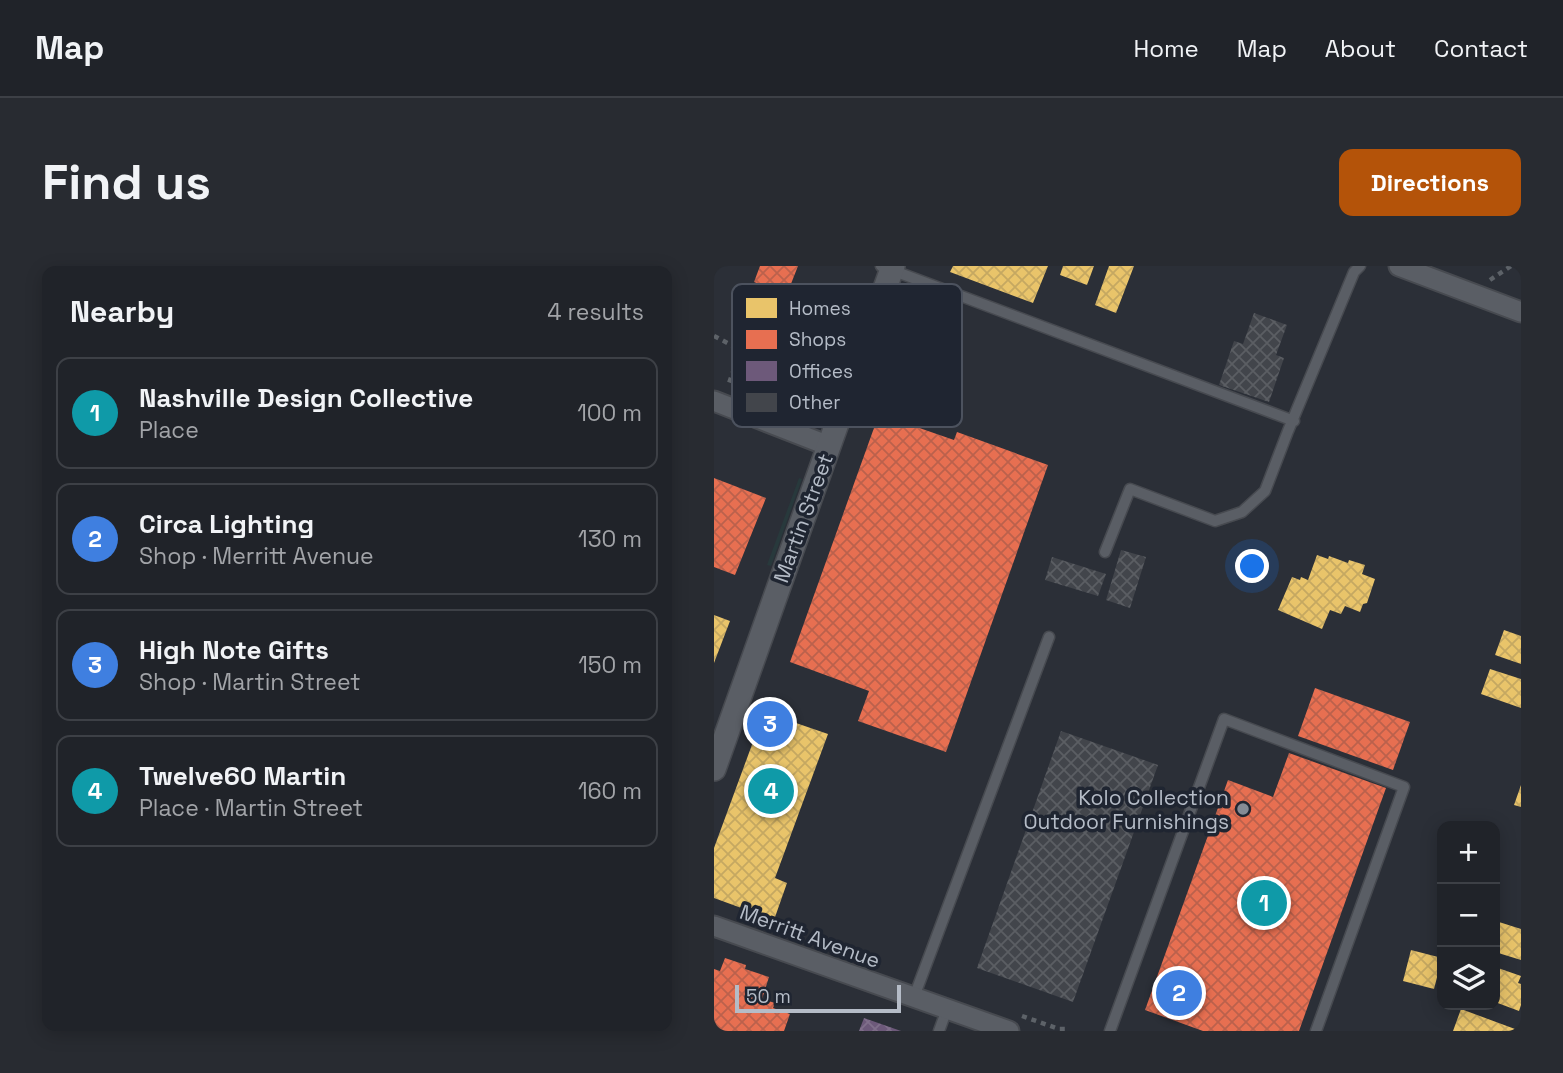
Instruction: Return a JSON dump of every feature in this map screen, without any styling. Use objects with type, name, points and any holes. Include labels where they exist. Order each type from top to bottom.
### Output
[{"type":"street","points":[[1399,266],[1521,312]]},
{"type":"street","name":"Martin Street","points":[[882,284],[888,267]]},
{"type":"street","points":[[780,427],[829,446]]},
{"type":"street","name":"Martin Street","points":[[714,769],[835,427]]},
{"type":"street","name":"Merritt Avenue","points":[[714,926],[1009,1031]]},
{"type":"lane","points":[[888,267],[933,284]]},
{"type":"lane","points":[[1105,552],[1130,489],[1215,521],[1242,512],[1265,491],[1357,269]]},
{"type":"lane","points":[[962,295],[1294,421]]},
{"type":"lane","points":[[914,997],[1049,637]]},
{"type":"lane","points":[[1110,1031],[1224,719],[1404,787],[1317,1031]]},
{"type":"lane","points":[[939,1031],[947,1009]]},
{"type":"path","points":[[1489,280],[1511,266]]},
{"type":"path","points":[[714,336],[732,345]]},
{"type":"path","points":[[718,403],[732,371]]},
{"type":"shaded area","points":[[799,478],[802,479],[771,566],[767,565]]},
{"type":"building: Homes","points":[[953,266],[1048,266],[1033,303],[950,272]]},
{"type":"building: Homes","points":[[1063,266],[1094,266],[1087,285],[1060,275]]},
{"type":"building: Homes","points":[[1109,266],[1134,266],[1116,313],[1095,305]]},
{"type":"building: Homes","points":[[1317,555],[1365,565],[1362,574],[1375,579],[1367,603],[1363,604],[1360,612],[1345,606],[1341,614],[1330,610],[1322,629],[1278,610],[1292,577],[1308,580]]},
{"type":"building: Homes","points":[[714,615],[730,621],[714,663]]},
{"type":"building: Homes","points":[[1504,630],[1521,636],[1521,664],[1495,655]]},
{"type":"building: Homes","points":[[1490,669],[1521,679],[1521,708],[1481,694]]},
{"type":"building: Homes","points":[[764,712],[828,734],[775,878],[787,883],[774,920],[714,898],[714,848]]},
{"type":"building: Homes","points":[[1521,785],[1521,807],[1514,805]]},
{"type":"building: Homes","points":[[1500,922],[1521,929],[1521,960],[1500,954]]},
{"type":"building: Homes","points":[[1411,950],[1437,957],[1434,989],[1403,981]]},
{"type":"building: Homes","points":[[1500,969],[1521,976],[1518,983],[1521,984],[1519,1011],[1500,1004]]},
{"type":"building: Homes","points":[[1461,1010],[1515,1029],[1515,1031],[1453,1031]]},
{"type":"building: Shops","points":[[760,266],[798,266],[791,284],[754,282]]},
{"type":"building: Shops","points":[[874,427],[916,427],[954,440],[957,432],[1048,465],[946,752],[858,721],[869,691],[790,662]]},
{"type":"building: Shops","points":[[714,478],[766,498],[735,575],[714,567]]},
{"type":"building: Shops","points":[[1315,688],[1410,722],[1393,770],[1298,736]]},
{"type":"building: Shops","points":[[1289,753],[1386,788],[1299,1031],[1203,1031],[1145,1010],[1228,780],[1273,797]]},
{"type":"building: Shops","points":[[725,958],[746,965],[745,969],[769,977],[762,999],[775,1003],[773,1008],[790,1014],[784,1031],[714,1031],[714,969],[720,971]]},
{"type":"building: Offices","points":[[864,1018],[901,1031],[859,1031]]},
{"type":"building: Other","points":[[1254,313],[1287,325],[1276,355],[1284,358],[1269,402],[1219,385],[1234,341],[1243,344]]},
{"type":"building: Other","points":[[1121,550],[1146,557],[1130,608],[1106,600]]},
{"type":"building: Other","points":[[1052,557],[1106,574],[1098,596],[1045,580]]},
{"type":"building: Other","points":[[1061,731],[1158,765],[1073,1002],[977,968]]},
{"type":"place","name":"High Note Gifts","points":[[770,724]]},
{"type":"place","name":"Twelve60 Martin","points":[[771,791]]},
{"type":"place","name":"Kolo Collection Outdoor Furnishings","points":[[1243,809]]},
{"type":"place","name":"Nashville Design Collective","points":[[1264,903]]},
{"type":"place","name":"Circa Lighting","points":[[1179,993]]}]
